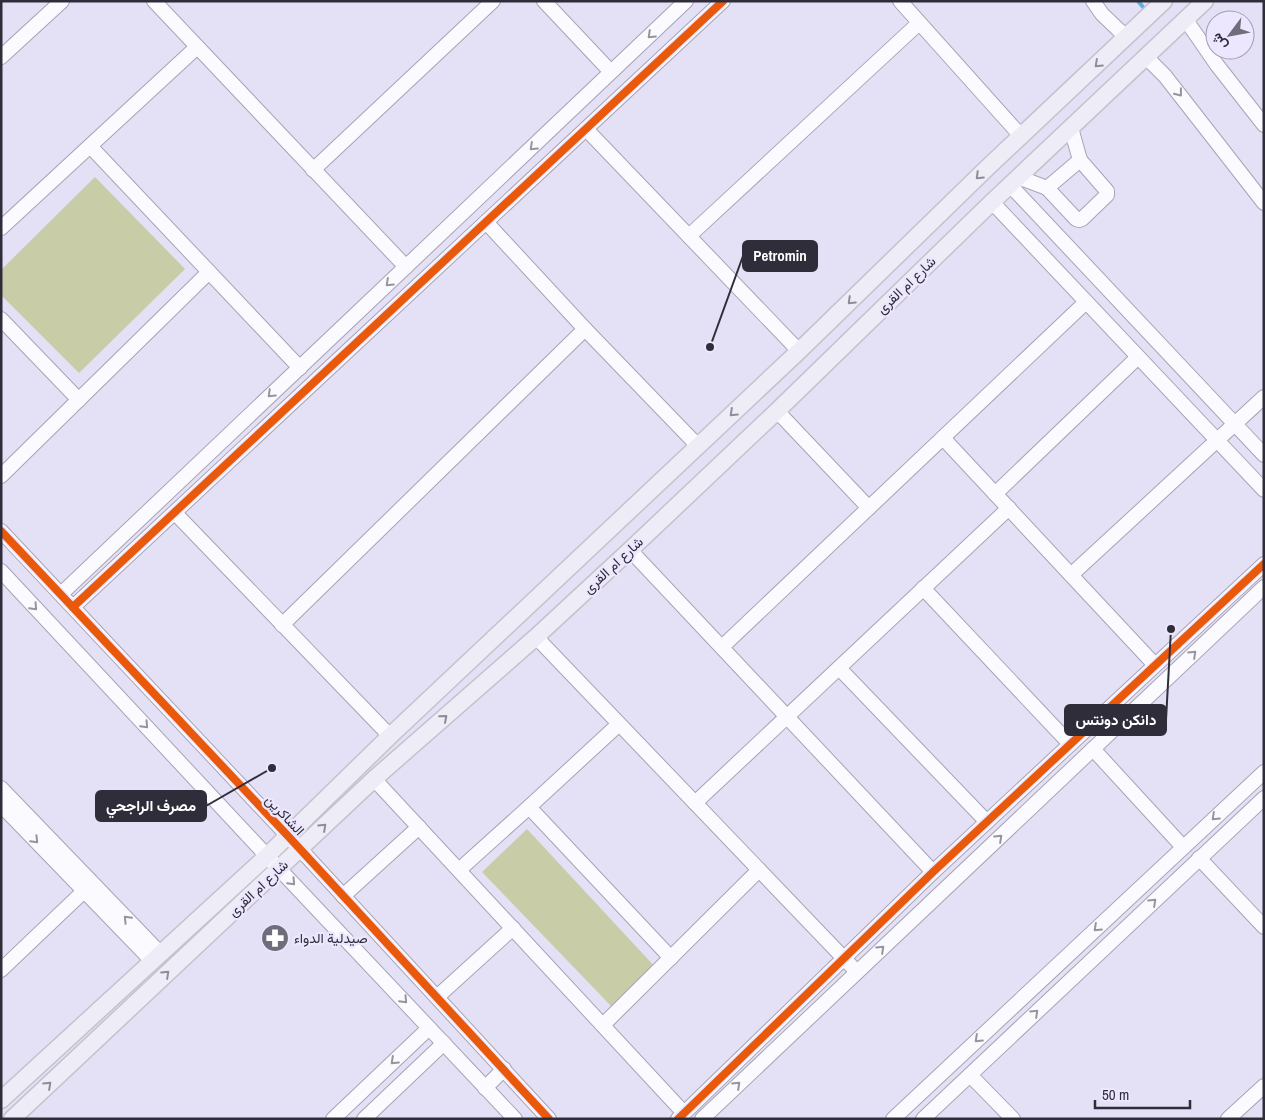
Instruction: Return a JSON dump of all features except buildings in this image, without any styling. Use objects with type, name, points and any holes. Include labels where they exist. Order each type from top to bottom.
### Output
[{"type":"main road","name":"شارع ام القرى","points":[[12,1119],[374,779],[536,637],[630,550],[778,411],[992,202],[1205,1]]},
{"type":"main road","name":"شارع ام القرى","points":[[1,1100],[267,856],[390,736],[799,351],[1021,136],[1161,4]]},
{"type":"main road","points":[[871,281],[890,301]]},
{"type":"street","points":[[1,58],[62,1]]},
{"type":"street","points":[[154,1],[406,267]]},
{"type":"street","points":[[314,170],[494,1]]},
{"type":"street","points":[[544,1],[611,72]]},
{"type":"street","points":[[61,594],[686,1]]},
{"type":"street","points":[[74,607],[723,1]]},
{"type":"street","points":[[900,1],[1021,136]]},
{"type":"street","points":[[1093,1],[1102,14],[1130,34]]},
{"type":"street","points":[[689,236],[919,23]]},
{"type":"street","points":[[1180,25],[1259,109],[1264,125]]},
{"type":"street","points":[[1,228],[197,47]]},
{"type":"street","points":[[1148,55],[1264,203]]},
{"type":"street","points":[[1014,181],[1048,188],[1076,219],[1082,219],[1107,194],[1107,191],[1080,160],[1071,128]]},
{"type":"street","points":[[586,129],[799,351]]},
{"type":"street","points":[[90,146],[300,368]]},
{"type":"street","points":[[1048,188],[1080,160]]},
{"type":"street","points":[[1014,181],[1264,455]]},
{"type":"street","points":[[992,202],[1264,490]]},
{"type":"street","points":[[486,222],[585,330],[698,446]]},
{"type":"street","points":[[1,476],[209,272]]},
{"type":"street","points":[[722,646],[1086,302]]},
{"type":"street","points":[[1,319],[79,400]]},
{"type":"street","points":[[282,625],[585,330]]},
{"type":"street","points":[[995,494],[1138,357]]},
{"type":"street","points":[[1071,575],[1264,397]]},
{"type":"street","points":[[778,411],[869,508]]},
{"type":"street","points":[[943,438],[1155,665]]},
{"type":"street","points":[[695,803],[1009,508]]},
{"type":"street","points":[[175,513],[390,736]]},
{"type":"street","name":"الشاكرين","points":[[1,530],[288,836],[549,1119]]},
{"type":"street","points":[[630,550],[933,872]]},
{"type":"street","points":[[374,779],[603,1025],[681,1116],[933,872],[1264,564]]},
{"type":"street","points":[[1,571],[515,1119]]},
{"type":"street","points":[[702,1119],[1264,587]]},
{"type":"street","points":[[924,588],[1070,744]]},
{"type":"street","points":[[536,637],[857,972]]},
{"type":"street","points":[[839,668],[987,822]]},
{"type":"street","points":[[459,870],[619,724]]},
{"type":"street","points":[[1093,749],[1183,847]]},
{"type":"street","points":[[892,1119],[1264,772]]},
{"type":"street","points":[[1,788],[156,957]]},
{"type":"street","points":[[923,1119],[1264,798]]},
{"type":"street","points":[[1230,804],[1244,817]]},
{"type":"street","points":[[1,806],[84,891],[156,957]]},
{"type":"street","points":[[529,807],[671,958]]},
{"type":"street","points":[[343,896],[419,827]]},
{"type":"street","points":[[1199,858],[1264,927]]},
{"type":"street","points":[[603,1025],[759,870]]},
{"type":"street","points":[[1,970],[84,891]]},
{"type":"street","points":[[437,997],[513,928]]},
{"type":"street","points":[[333,1119],[430,1028]]},
{"type":"street","points":[[364,1119],[444,1043]]},
{"type":"street","points":[[485,1088],[504,1070]]},
{"type":"street","points":[[970,1075],[1013,1119]]},
{"type":"street","points":[[1228,1119],[1264,1086]]},
{"type":"green space","points":[[95,177],[185,269],[79,373],[1,295],[1,270]]},
{"type":"green space","points":[[527,829],[656,968],[614,1009],[482,872]]},
{"type":"waterway","points":[[1138,1],[1143,7]]},
{"type":"cycle path","points":[[73,607],[723,1]]},
{"type":"cycle path","points":[[1,531],[288,836],[549,1119]]},
{"type":"cycle path","points":[[678,1119],[933,872],[1264,564]]},
{"type":"place","name":"Petromin","points":[[710,347]]},
{"type":"place","name":"دانكن دونتس","points":[[1171,629]]},
{"type":"place","name":"مصرف الراجحي","points":[[272,768]]},
{"type":"place","name":"صيدلية الدواء","points":[[275,938]]}]
